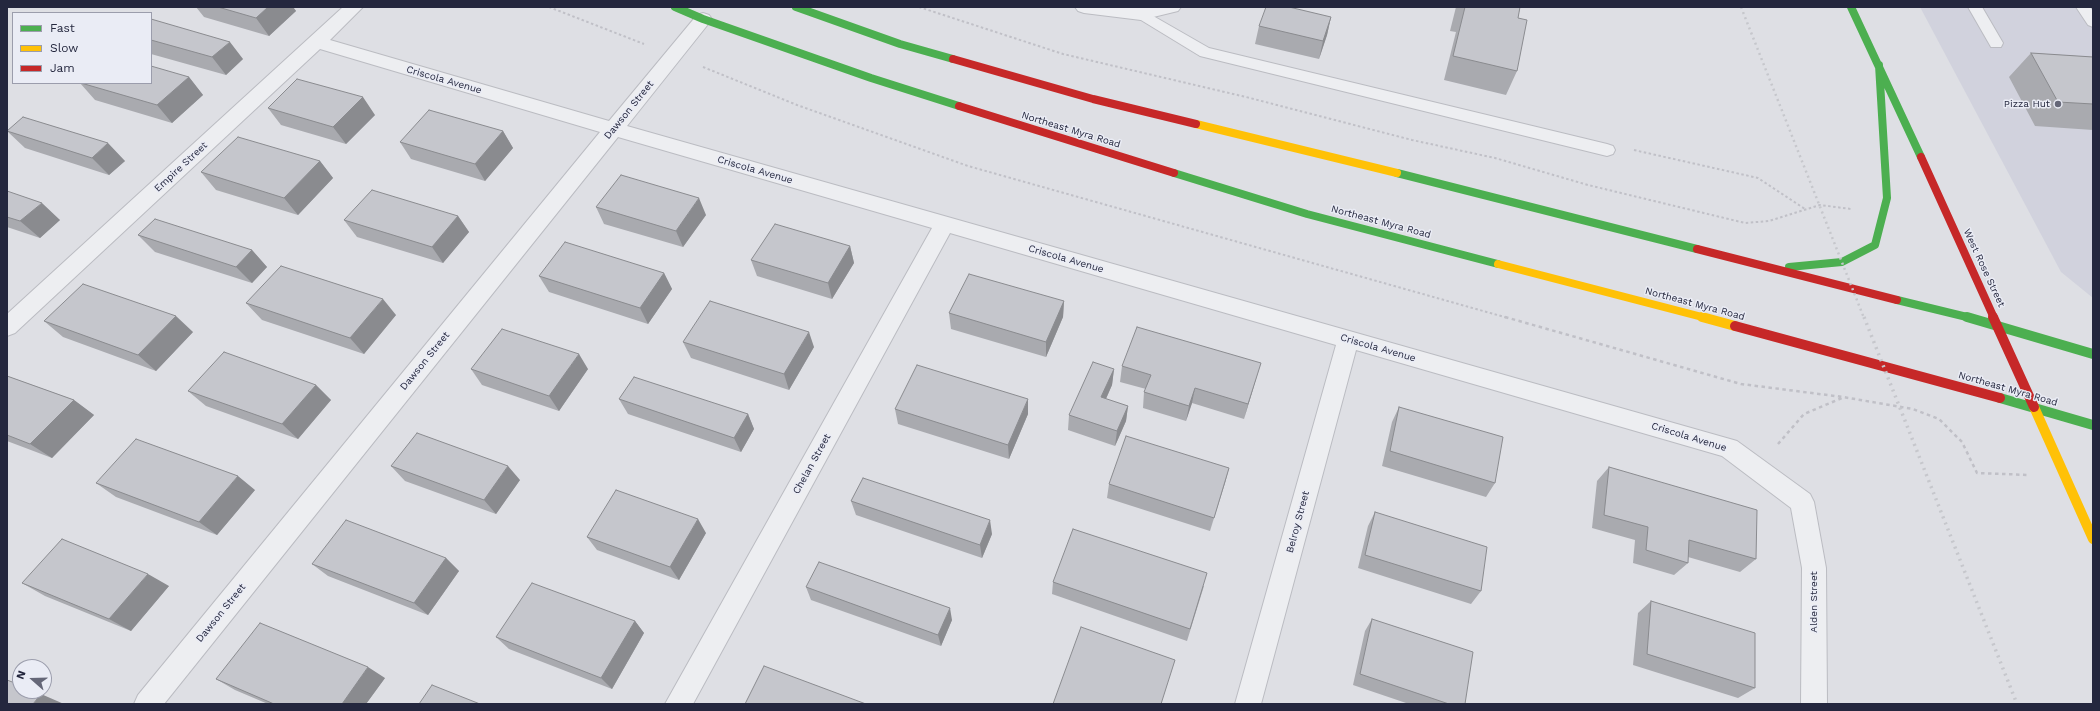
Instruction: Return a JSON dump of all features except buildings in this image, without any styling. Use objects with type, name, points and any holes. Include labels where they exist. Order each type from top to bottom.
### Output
[{"type":"main road","name":"Northeast Myra Road","points":[[674,7],[703,19],[871,78],[1307,214],[1883,365],[2093,425]]},
{"type":"main road","points":[[796,7],[900,44],[1093,99],[1320,154],[1998,325],[2093,354]]},
{"type":"main road","name":"West Rose Street","points":[[1851,7],[1998,325],[2093,539]]},
{"type":"main road","points":[[1771,268],[1842,262],[1875,245],[1887,198],[1883,155],[1879,65]]},
{"type":"street","name":"Empire Street","points":[[7,327],[354,7]]},
{"type":"street","points":[[1084,7],[1141,14],[1172,7]]},
{"type":"street","name":"Dawson Street","points":[[147,704],[703,19]]},
{"type":"street","name":"Criscola Avenue","points":[[317,42],[613,129],[1729,448],[1802,502]]},
{"type":"street","name":"Chelan Street","points":[[678,704],[945,224]]},
{"type":"street","name":"Belroy Street","points":[[1248,704],[1348,339]]},
{"type":"street","name":"Alden Street","points":[[1802,502],[1814,568],[1814,704]]},
{"type":"lane","points":[[1975,7],[1996,43]]},
{"type":"lane","points":[[2083,7],[2093,22]]},
{"type":"lane","points":[[1141,14],[1190,45],[1205,52],[1607,150]]},
{"type":"path","points":[[549,7],[797,105],[968,166],[1741,384],[1844,397],[1913,410],[1939,419],[1962,442],[1976,473],[2065,477]]},
{"type":"path","points":[[919,7],[1063,54],[1246,97],[1412,140],[1495,158],[1588,185],[1746,223],[1769,221],[1820,205],[1883,214]]},
{"type":"path","points":[[1607,150],[1614,146],[1758,178],[1806,209]]},
{"type":"path","points":[[1758,470],[1788,431],[1804,414],[1844,397]]},
{"type":"shaded area","points":[[1920,7],[2093,7],[2093,298],[2061,272]]},
{"type":"railway","points":[[1741,7],[1864,318]]},
{"type":"railway","points":[[1864,317],[2017,704]]},
{"type":"traffic: fast","points":[[675,7],[703,19],[871,78],[959,106]]},
{"type":"traffic: fast","points":[[796,7],[900,44],[953,59]]},
{"type":"traffic: fast","points":[[1851,7],[1921,157]]},
{"type":"traffic: fast","points":[[1789,267],[1842,262],[1875,245],[1887,198],[1879,65]]},
{"type":"traffic: fast","points":[[1174,173],[1307,214],[1498,264]]},
{"type":"traffic: fast","points":[[1397,173],[1697,249]]},
{"type":"traffic: fast","points":[[1897,300],[1998,325],[2093,354]]},
{"type":"traffic: fast","points":[[2000,398],[2093,425]]},
{"type":"traffic: slow","points":[[1196,124],[1397,173]]},
{"type":"traffic: slow","points":[[1498,264],[1735,326]]},
{"type":"traffic: slow","points":[[2034,407],[2093,539]]},
{"type":"traffic: jam","points":[[953,59],[1093,99],[1196,124]]},
{"type":"traffic: jam","points":[[959,106],[1174,173]]},
{"type":"traffic: jam","points":[[1921,157],[2034,407]]},
{"type":"traffic: jam","points":[[1697,249],[1897,300]]},
{"type":"traffic: jam","points":[[1735,326],[2000,398]]},
{"type":"place","name":"Pizza Hut","points":[[2058,104]]}]
